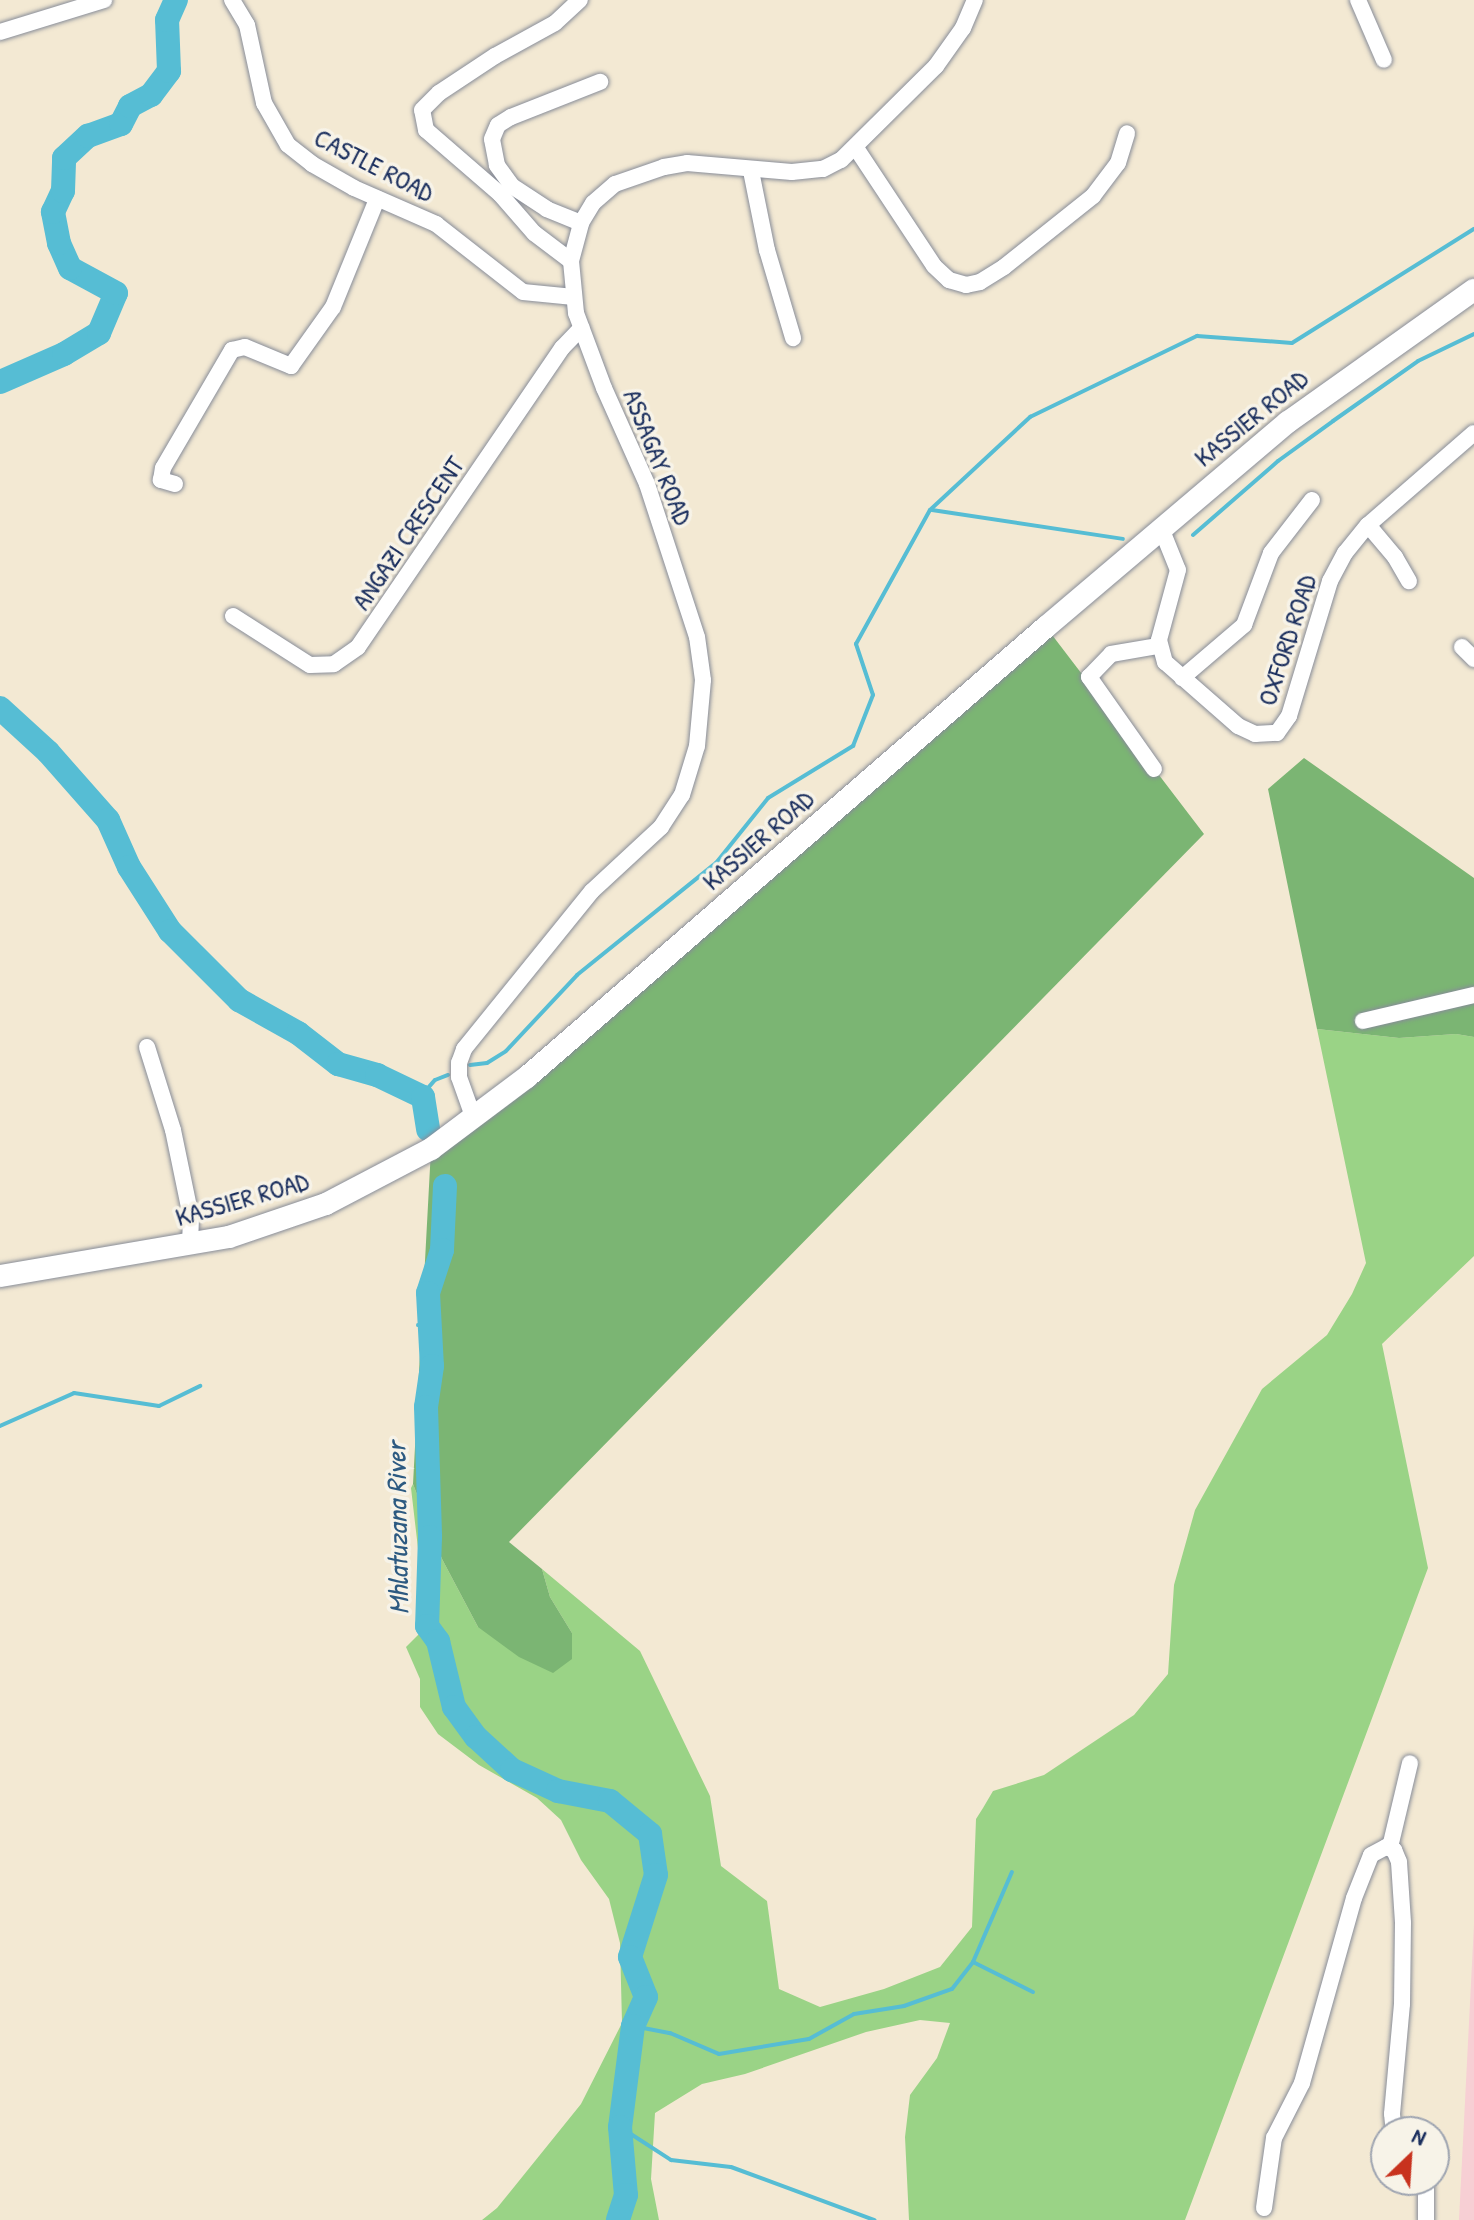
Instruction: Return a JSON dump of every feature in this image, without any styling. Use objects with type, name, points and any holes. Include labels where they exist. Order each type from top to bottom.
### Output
[{"type":"main road","name":"KASSIER ROAD","points":[[0,1276],[190,1246],[278,1222],[326,1204],[400,1168],[474,1119],[527,1077],[1161,528],[1288,422],[1474,290]]},
{"type":"street","points":[[2,26],[104,0]]},
{"type":"street","name":"CASTLE ROAD","points":[[232,0],[247,25],[264,103],[282,138],[323,171],[377,199],[436,224],[523,292],[574,297]]},
{"type":"street","points":[[571,261],[534,233],[500,194],[426,130],[422,110],[439,93],[495,56],[555,23],[580,0]]},
{"type":"street","name":"ASSAGAY ROAD","points":[[474,1119],[458,1071],[464,1049],[592,891],[661,827],[682,795],[697,746],[703,680],[697,637],[647,484],[581,328],[571,261],[581,223],[602,194],[642,173],[687,163],[751,171],[811,172],[841,160],[936,66],[963,28],[975,0]]},
{"type":"street","points":[[1358,0],[1384,60]]},
{"type":"street","points":[[581,223],[547,209],[512,186],[497,165],[492,139],[498,125],[511,117],[600,82]]},
{"type":"street","points":[[856,148],[934,266],[949,280],[966,285],[980,282],[1004,267],[1093,196],[1118,163],[1127,133]]},
{"type":"street","points":[[751,171],[767,250],[793,338]]},
{"type":"street","points":[[175,484],[161,480],[163,468],[232,350],[245,347],[289,367],[333,307],[377,199]]},
{"type":"street","name":"ANGAZI CRESCENT","points":[[233,616],[310,665],[334,664],[358,647],[562,348],[581,328]]},
{"type":"street","name":"OXFORD ROAD","points":[[1158,646],[1165,662],[1246,731],[1269,736],[1282,730],[1296,697],[1330,581],[1368,525],[1474,433]]},
{"type":"street","points":[[1182,678],[1244,625],[1271,553],[1312,500]]},
{"type":"street","points":[[1368,525],[1395,557],[1409,581]]},
{"type":"street","points":[[1154,769],[1089,677],[1111,654],[1158,646],[1178,578],[1177,559],[1161,528]]},
{"type":"street","points":[[1363,1021],[1474,995]]},
{"type":"street","points":[[147,1047],[173,1130],[191,1217],[190,1246]]},
{"type":"street","points":[[1392,2116],[1402,2004],[1403,1923],[1399,1862],[1390,1847],[1410,1763]]},
{"type":"street","points":[[1264,2208],[1274,2138],[1302,2083],[1354,1898],[1371,1855],[1380,1848],[1390,1847]]},
{"type":"street","points":[[1426,2196],[1426,2220]]},
{"type":"shaded area","points":[[1474,1924],[1474,2220],[1459,2220]]},
{"type":"green space","points":[[1046,627],[1204,834],[509,1542],[542,1569],[550,1597],[572,1633],[572,1659],[553,1673],[519,1657],[478,1627],[442,1559],[413,1484],[431,1149]]},
{"type":"green space","points":[[1304,758],[1474,878],[1474,1037],[1456,1034],[1399,1038],[1317,1029],[1268,789]]},
{"type":"green space","points":[[1317,1029],[1399,1038],[1456,1034],[1474,1037],[1474,1256],[1382,1344],[1428,1568],[1185,2220],[909,2220],[905,2137],[910,2095],[937,2058],[950,2023],[920,2020],[866,2032],[745,2074],[702,2084],[655,2113],[651,2179],[659,2220],[482,2220],[497,2208],[581,2104],[622,2023],[620,1943],[609,1899],[581,1860],[561,1820],[537,1798],[479,1765],[438,1734],[420,1707],[420,1679],[406,1647],[427,1626],[413,1484],[442,1559],[478,1627],[572,1633],[550,1597],[542,1569],[640,1651],[710,1796],[721,1866],[767,1901],[779,1989],[820,2007],[884,1989],[940,1967],[972,1927],[976,1819],[993,1791],[1044,1775],[1134,1715],[1168,1674],[1174,1585],[1195,1510],[1262,1389],[1327,1335],[1352,1294],[1366,1263]]},
{"type":"waterway","name":"Mhlatuzana River","points":[[0,382],[64,354],[99,333],[116,293],[70,268],[59,243],[53,212],[63,191],[64,158],[88,136],[121,124],[130,106],[151,95],[169,71],[167,20],[176,0]]},
{"type":"waterway","points":[[470,1065],[487,1063],[506,1051],[577,975],[716,863],[768,798],[853,746],[873,695],[856,644],[930,510],[1030,417],[1197,336],[1292,343],[1474,229]]},
{"type":"waterway","points":[[1193,535],[1278,461],[1333,421],[1418,361],[1474,334]]},
{"type":"waterway","points":[[932,510],[1123,539]]},
{"type":"waterway","name":"Mhlatuzana River","points":[[0,708],[48,752],[108,820],[129,867],[170,931],[239,1000],[298,1033],[338,1064],[377,1075],[423,1097],[428,1130]]},
{"type":"waterway","points":[[421,1096],[435,1080],[448,1075]]},
{"type":"waterway","name":"Mhlatuzana River","points":[[445,1186],[442,1250],[428,1293],[432,1366],[426,1407],[430,1537],[427,1626],[438,1641],[454,1707],[476,1737],[512,1770],[558,1791],[610,1801],[650,1834],[656,1875],[630,1957],[646,1997],[633,2026],[620,2127],[626,2195],[618,2220]]},
{"type":"waterway","points":[[418,1325],[431,1324]]},
{"type":"waterway","points":[[0,1426],[74,1393],[159,1406],[200,1386]]},
{"type":"waterway","points":[[633,2026],[670,2033],[719,2054],[809,2039],[854,2014],[904,2006],[952,1989],[973,1962],[1012,1872]]},
{"type":"waterway","points":[[973,1962],[1033,1992]]},
{"type":"waterway","points":[[620,2127],[671,2160],[731,2167],[874,2220]]}]
